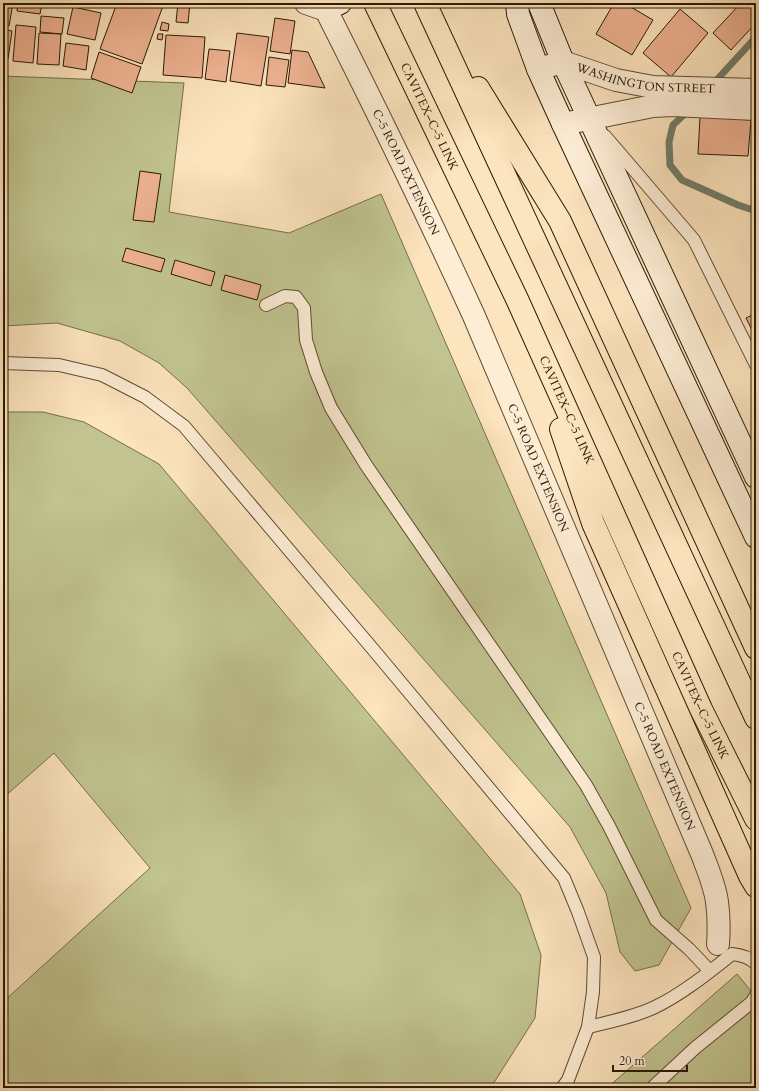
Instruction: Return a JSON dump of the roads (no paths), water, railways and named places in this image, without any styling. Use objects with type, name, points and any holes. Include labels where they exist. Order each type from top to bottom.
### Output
[{"type":"highway","name":"CAVITEX–C-5 LINK","points":[[375,3],[517,299],[701,709],[756,819]]},
{"type":"highway","points":[[425,3],[560,222],[756,648]]},
{"type":"highway","points":[[425,3],[756,718]]},
{"type":"highway","points":[[517,299],[593,523],[750,876],[756,886]]},
{"type":"street","points":[[306,3],[330,5]]},
{"type":"street","points":[[517,3],[518,14],[538,69],[756,537]]},
{"type":"street","points":[[539,3],[563,62],[756,477]]},
{"type":"street","name":"C-5 ROAD EXTENSION","points":[[330,5],[474,316],[689,822],[715,894],[719,920],[718,944]]},
{"type":"street","name":"WASHINGTON STREET","points":[[538,69],[563,62],[616,80],[653,87],[672,97]]},
{"type":"street","name":"WASHINGTON STREET","points":[[563,124],[653,106],[672,97],[727,98],[756,90]]},
{"type":"street","name":"WASHINGTON STREET","points":[[727,98],[756,109]]},
{"type":"lane","points":[[590,119],[694,240],[756,366]]},
{"type":"lane","points":[[266,304],[285,296],[296,297],[304,308],[306,340],[316,372],[331,408],[366,465],[586,785],[609,826],[656,920],[689,949],[710,971]]},
{"type":"lane","points":[[3,363],[59,365],[102,375],[144,397],[184,426],[564,878],[594,957],[593,992],[588,1027],[568,1080],[562,1088]]},
{"type":"lane","points":[[588,1027],[628,1017],[654,1008],[684,990],[732,954],[741,955],[753,960],[756,964]]},
{"type":"lane","points":[[652,1088],[695,1048],[752,1002],[756,995]]},
{"type":"waterway","points":[[713,84],[756,37]]},
{"type":"waterway","points":[[688,111],[673,125],[669,142],[670,165],[682,180],[738,205],[756,211]]}]
